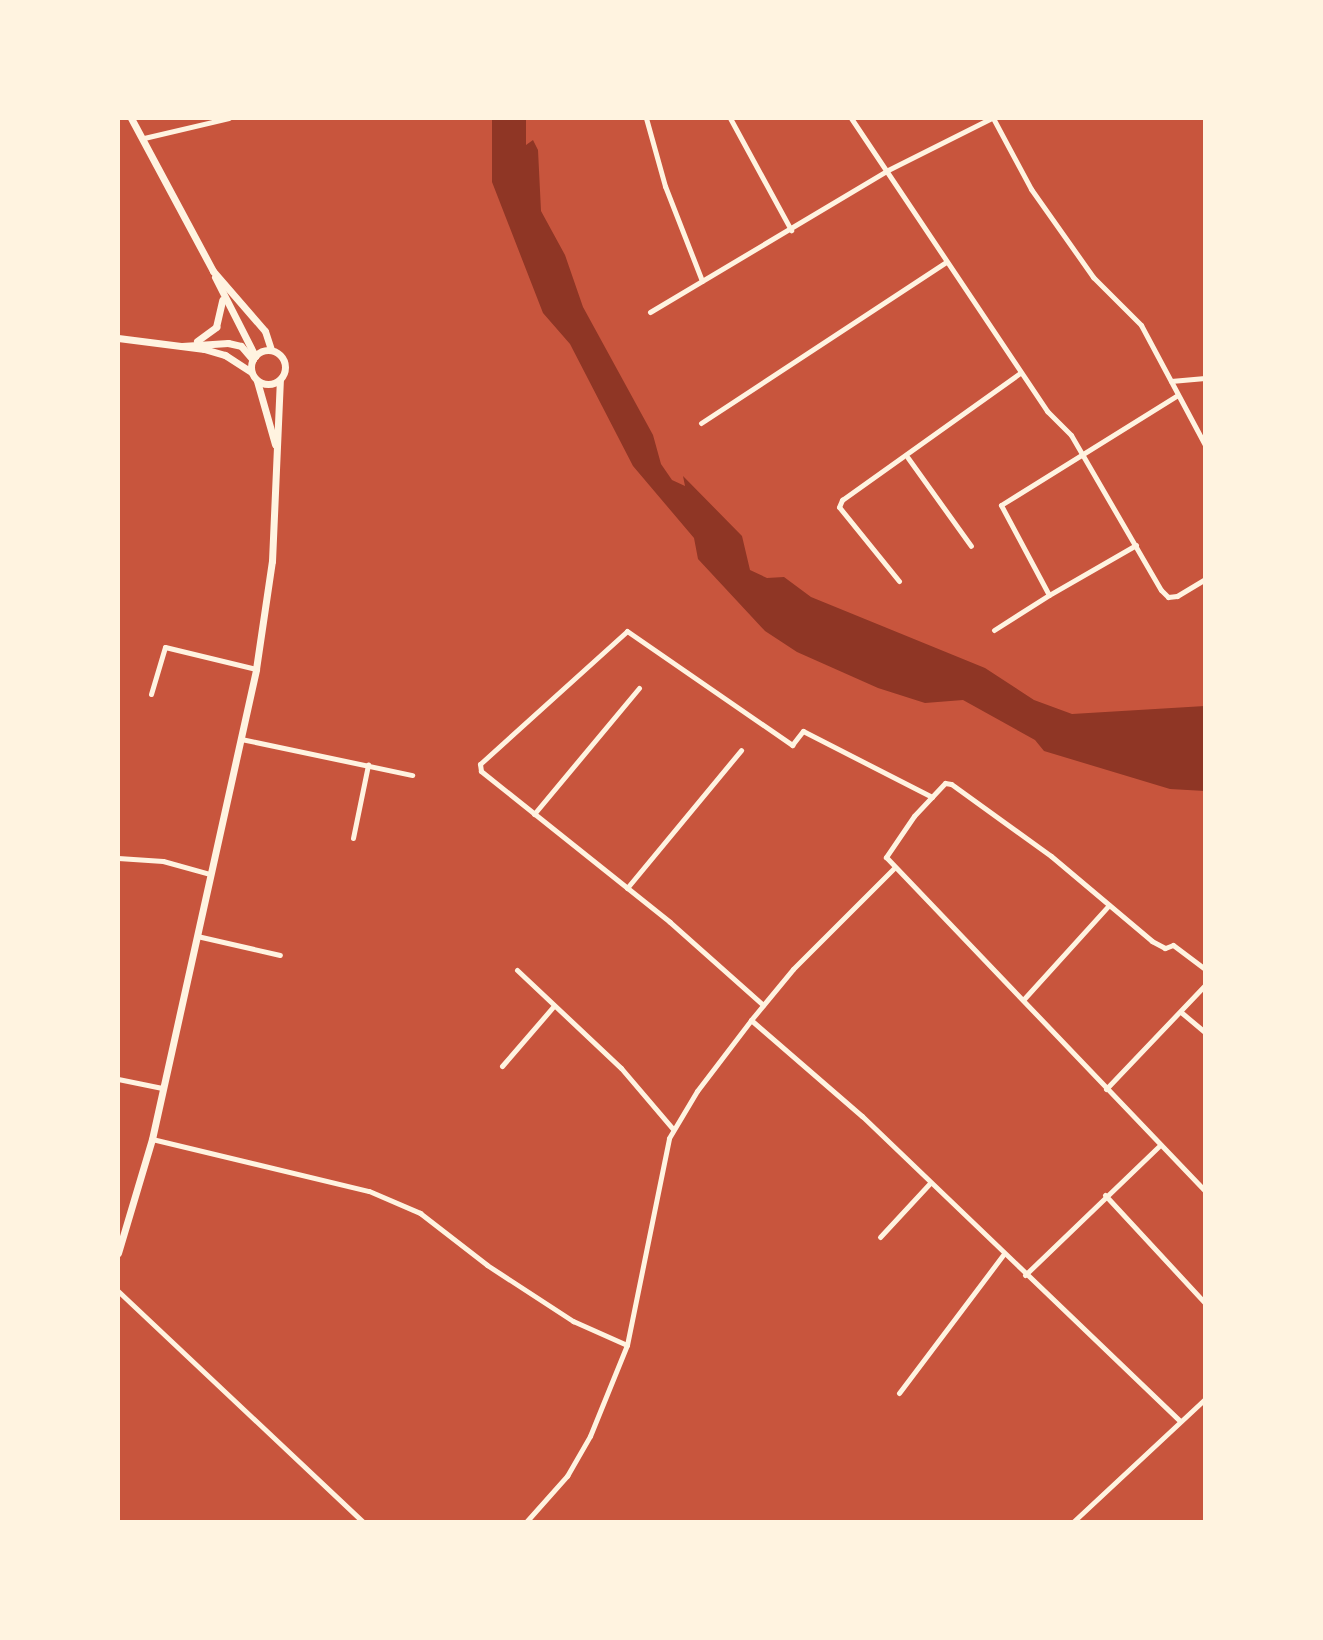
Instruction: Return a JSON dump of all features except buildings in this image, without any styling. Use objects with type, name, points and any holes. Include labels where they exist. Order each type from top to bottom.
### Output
[{"type":"street","points":[[131,118],[213,271],[222,298],[254,358],[251,372]]},
{"type":"street","points":[[144,138],[229,118]]},
{"type":"street","points":[[646,118],[665,186],[702,281]]},
{"type":"street","points":[[730,118],[791,230]]},
{"type":"street","points":[[851,118],[1020,373],[1081,452],[1168,597],[1205,579]]},
{"type":"street","points":[[650,312],[888,170],[992,118],[1031,189],[1093,277],[1141,325],[1205,445]]},
{"type":"street","points":[[701,423],[946,262]]},
{"type":"street","points":[[118,1253],[152,1139],[211,875],[256,669],[272,561],[280,380],[284,362],[271,350],[265,331],[213,271]]},
{"type":"street","points":[[176,347],[193,342],[216,327],[222,298]]},
{"type":"street","points":[[118,338],[225,355],[251,372],[257,381],[278,453]]},
{"type":"street","points":[[193,342],[241,346],[254,358]]},
{"type":"street","points":[[254,358],[271,350]]},
{"type":"street","points":[[899,581],[839,507],[1020,373]]},
{"type":"street","points":[[1171,381],[1205,378]]},
{"type":"street","points":[[257,381],[269,385],[280,380]]},
{"type":"street","points":[[1049,595],[1001,505],[1081,452],[1178,395]]},
{"type":"street","points":[[908,458],[971,546]]},
{"type":"street","points":[[994,630],[1136,545]]},
{"type":"street","points":[[763,1005],[627,888],[481,771],[480,764],[627,631],[792,745],[803,731],[932,797]]},
{"type":"street","points":[[151,694],[165,647],[256,669]]},
{"type":"street","points":[[534,814],[639,688]]},
{"type":"street","points":[[241,739],[412,775]]},
{"type":"street","points":[[627,888],[741,750]]},
{"type":"street","points":[[353,838],[368,765]]},
{"type":"street","points":[[1205,969],[1173,945],[1165,948],[1152,941],[951,784],[945,783],[932,797],[886,857],[1158,1147],[1205,1191]]},
{"type":"street","points":[[118,858],[163,861],[211,875]]},
{"type":"street","points":[[526,1522],[567,1476],[590,1436],[627,1345],[673,1129],[763,1005],[895,867]]},
{"type":"street","points":[[1023,1000],[1109,905]]},
{"type":"street","points":[[196,936],[280,955]]},
{"type":"street","points":[[517,970],[621,1068],[673,1129]]},
{"type":"street","points":[[1106,1089],[1182,1013],[1205,985]]},
{"type":"street","points":[[502,1066],[553,1007]]},
{"type":"street","points":[[1182,1013],[1205,1032]]},
{"type":"street","points":[[751,1020],[930,1183],[1179,1420]]},
{"type":"street","points":[[118,1079],[162,1088]]},
{"type":"street","points":[[152,1139],[369,1191],[420,1213],[487,1265],[573,1321],[627,1345]]},
{"type":"street","points":[[1025,1275],[1158,1147]]},
{"type":"street","points":[[880,1237],[930,1183]]},
{"type":"street","points":[[1105,1195],[1205,1303]]},
{"type":"street","points":[[899,1393],[1003,1255]]},
{"type":"street","points":[[118,1291],[363,1522]]},
{"type":"street","points":[[1073,1522],[1205,1399]]},
{"type":"shaded area","points":[[492,118],[526,118],[526,145],[533,140],[538,150],[541,211],[565,255],[583,307],[653,435],[661,464],[672,480],[685,486],[683,476],[742,536],[750,570],[767,578],[784,577],[811,597],[985,668],[1034,700],[1072,714],[1205,706],[1205,791],[1170,789],[1044,751],[1035,740],[963,700],[925,703],[878,688],[797,652],[765,631],[698,559],[694,538],[633,466],[570,344],[543,313],[492,182]]}]
